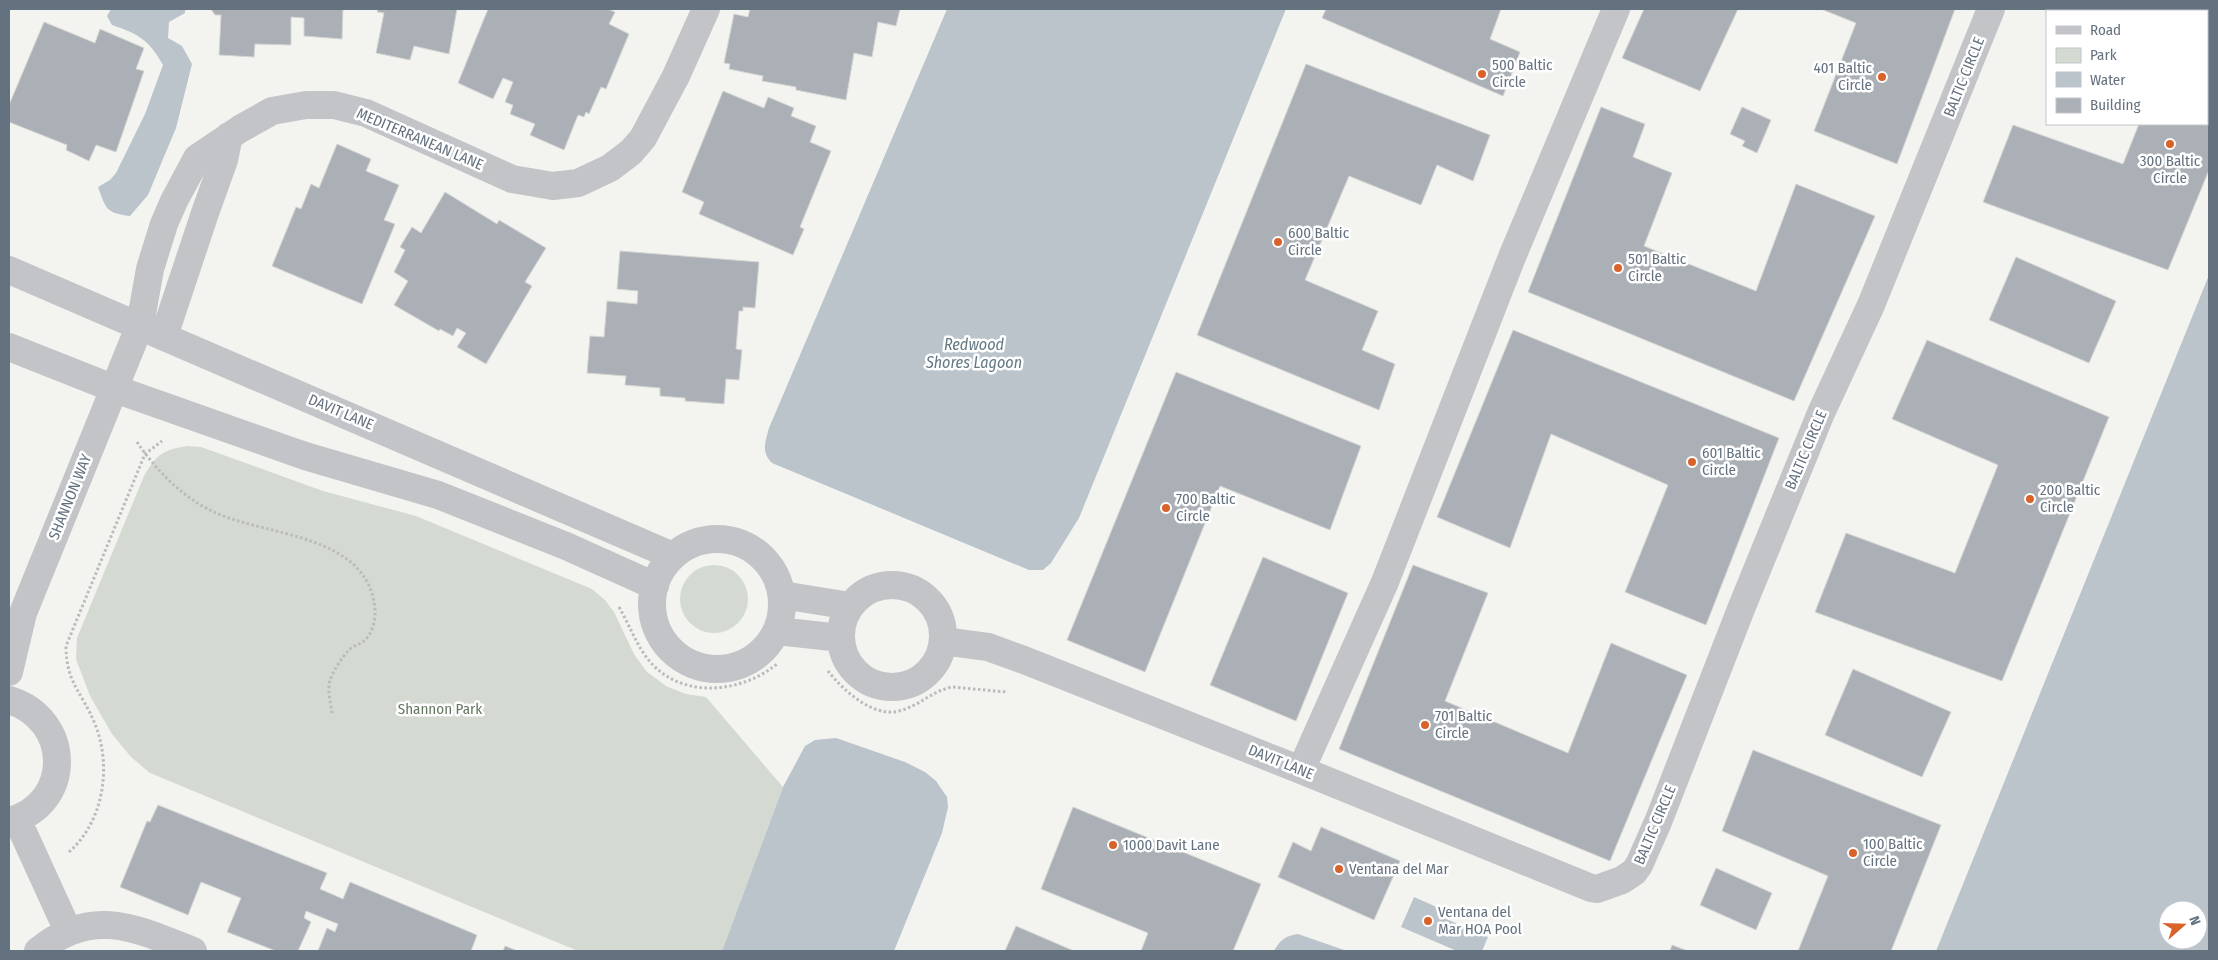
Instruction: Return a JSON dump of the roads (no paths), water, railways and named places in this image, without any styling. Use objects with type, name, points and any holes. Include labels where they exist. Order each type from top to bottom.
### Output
[{"type":"street","name":"MEDITERRANEAN LANE","points":[[152,331],[150,270],[164,224],[197,158],[272,111],[306,105],[334,105],[366,113],[512,179],[553,186],[578,183],[610,168],[631,152],[643,138],[676,76],[706,9]]},
{"type":"street","points":[[1302,770],[1385,582],[1512,257],[1616,9]]},
{"type":"street","name":"BALTIC CIRCLE","points":[[1615,883],[1634,872],[1658,822],[1744,600],[1821,413],[1871,304],[1991,9]]},
{"type":"street","name":"DAVIT LANE","points":[[9,270],[673,556]]},
{"type":"street","name":"SHANNON WAY","points":[[9,672],[24,613],[115,390],[152,331]]},
{"type":"street","points":[[9,347],[115,390],[305,456],[438,495],[566,546],[654,586]]},
{"type":"street","points":[[708,539],[729,540],[741,544],[764,559],[776,576],[782,595],[782,613],[777,630],[765,649],[748,662],[727,669],[713,669],[685,661],[668,647],[657,629],[652,608],[654,586],[661,570],[673,556],[689,545],[708,539]]},
{"type":"street","points":[[894,585],[910,588],[925,596],[936,609],[942,625],[943,641],[939,658],[929,672],[915,683],[899,688],[882,687],[866,680],[853,670],[844,655],[840,638],[843,621],[850,606],[862,594],[877,587],[894,585]]},
{"type":"street","points":[[782,595],[850,606]]},
{"type":"street","points":[[777,630],[840,638]]},
{"type":"street","name":"DAVIT LANE","points":[[943,641],[988,647],[1024,660],[1302,770],[1591,888],[1598,889],[1615,883]]},
{"type":"street","points":[[9,700],[22,704],[39,716],[51,733],[57,753],[56,773],[49,793],[36,808],[13,820],[40,869],[68,931]]},
{"type":"street","points":[[38,951],[68,931],[90,926],[116,925],[140,930],[193,951]]},
{"type":"water","points":[[111,9],[185,9],[185,13],[169,22],[168,38],[182,46],[192,64],[176,128],[148,195],[130,216],[108,209],[98,187],[110,180],[116,173],[145,114],[163,65],[153,49],[142,39],[112,25],[107,16]]},
{"type":"water","name":"Redwood Shores Lagoon","points":[[947,9],[1286,9],[1079,518],[1051,563],[1043,570],[1029,570],[772,463],[765,451],[769,428]]},
{"type":"water","points":[[2209,275],[2209,951],[1936,951]]},
{"type":"water","points":[[836,738],[905,762],[925,772],[936,781],[947,797],[948,807],[942,833],[894,951],[722,951],[783,787],[805,746],[815,740]]},
{"type":"water","name":"Ventana del Mar HOA Pool","points":[[1414,897],[1439,908],[1437,915],[1488,937],[1482,951],[1457,951],[1401,927]]},
{"type":"water","points":[[1298,934],[1347,951],[1274,951],[1283,939]]},
{"type":"place","name":"500 Baltic Circle","points":[[1482,74]]},
{"type":"place","name":"401 Baltic Circle","points":[[1882,77]]},
{"type":"place","name":"300 Baltic Circle","points":[[2170,144]]},
{"type":"place","name":"600 Baltic Circle","points":[[1278,242]]},
{"type":"place","name":"501 Baltic Circle","points":[[1618,268]]},
{"type":"place","name":"601 Baltic Circle","points":[[1692,462]]},
{"type":"place","name":"200 Baltic Circle","points":[[2030,499]]},
{"type":"place","name":"700 Baltic Circle","points":[[1166,508]]},
{"type":"place","name":"701 Baltic Circle","points":[[1425,725]]},
{"type":"place","name":"1000 Davit Lane","points":[[1113,845]]},
{"type":"place","name":"100 Baltic Circle","points":[[1853,853]]},
{"type":"place","name":"Ventana del Mar","points":[[1339,869]]},
{"type":"place","name":"Ventana del Mar HOA Pool","points":[[1428,921]]},
{"type":"park label","name":"Shannon Park","points":[[440,709]]}]
